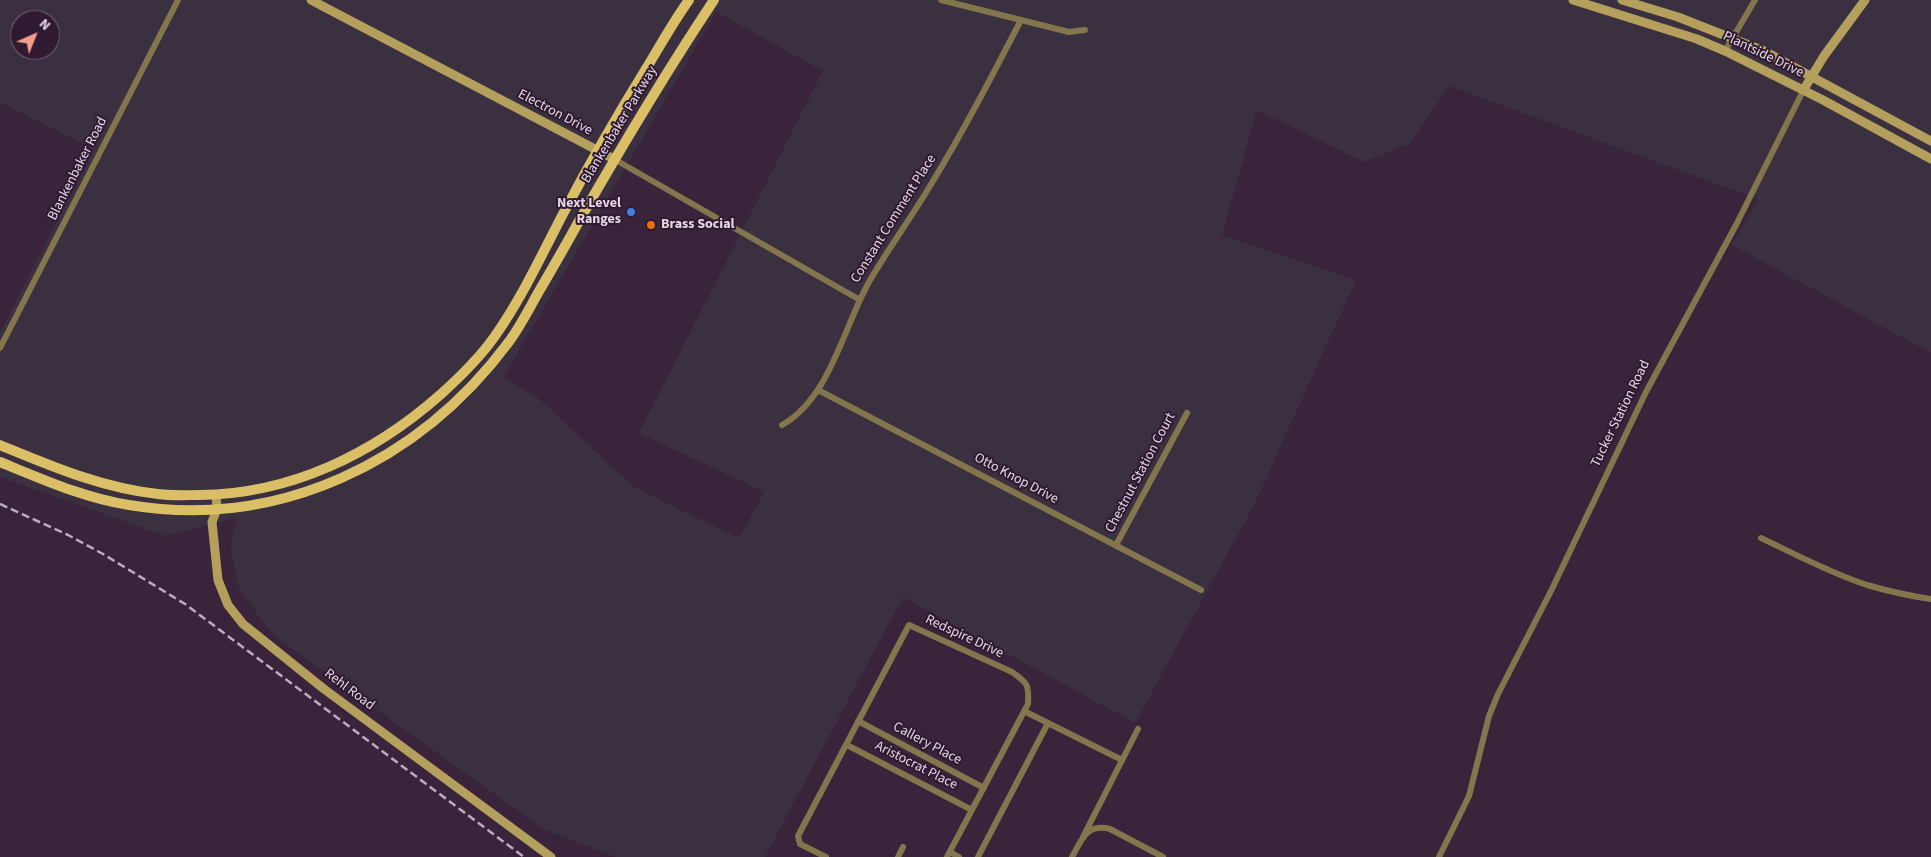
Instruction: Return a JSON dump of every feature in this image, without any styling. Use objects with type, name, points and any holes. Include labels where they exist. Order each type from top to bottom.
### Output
[{"type":"main road","name":"Blankenbaker Parkway","points":[[0,445],[81,477],[130,490],[160,495],[216,495],[238,493],[285,483],[345,460],[402,427],[453,383],[479,357],[508,316],[597,150],[689,0]]},
{"type":"main road","name":"Blankenbaker Parkway","points":[[0,462],[73,491],[127,505],[172,510],[217,509],[292,496],[319,488],[382,457],[423,430],[463,397],[510,341],[614,160],[714,0]]},
{"type":"street","name":"Blankenbaker Road","points":[[0,348],[178,0]]},
{"type":"street","name":"Electron Drive","points":[[311,0],[597,150],[860,300]]},
{"type":"street","points":[[941,0],[1069,32],[1085,30]]},
{"type":"street","name":"Plantside Drive","points":[[1573,0],[1697,39],[1725,51],[1804,90],[1931,159]]},
{"type":"street","points":[[1618,14],[1622,0]]},
{"type":"street","name":"Plantside Drive","points":[[1622,0],[1678,17],[1764,51],[1931,141]]},
{"type":"street","points":[[1725,51],[1754,0]]},
{"type":"street","name":"Tucker Station Road","points":[[1439,857],[1469,796],[1489,716],[1498,694],[1551,591],[1646,392],[1736,225],[1804,90],[1865,0]]},
{"type":"street","name":"Constant Comment Place","points":[[782,425],[802,410],[818,390],[851,323],[860,300],[931,185],[1021,20]]},
{"type":"street","name":"Otto Knop Drive","points":[[818,390],[1201,590]]},
{"type":"street","name":"Chestnut Station Court","points":[[1116,545],[1187,413]]},
{"type":"street","name":"Rehl Road","points":[[216,495],[217,509],[212,522],[218,580],[228,605],[243,624],[324,689],[551,857]]},
{"type":"street","points":[[1761,538],[1823,567],[1866,584],[1902,594],[1931,599]]},
{"type":"street","name":"Redspire Drive","points":[[826,857],[800,844],[798,836],[909,625],[1012,672],[1024,680],[1029,688],[1028,704],[949,855]]},
{"type":"street","points":[[1024,711],[1122,760]]},
{"type":"street","name":"Callery Place","points":[[858,721],[984,788]]},
{"type":"street","points":[[978,857],[1048,723]]},
{"type":"street","points":[[1072,857],[1138,729]]},
{"type":"street","name":"Aristocrat Place","points":[[847,745],[972,810]]},
{"type":"street","points":[[1083,837],[1091,830],[1101,827],[1110,829],[1163,857]]},
{"type":"street","points":[[898,857],[903,847]]},
{"type":"street","points":[[949,855],[959,857]]},
{"type":"shaded area","points":[[0,0],[1931,0],[1931,353],[1732,245],[1758,199],[1449,86],[1410,143],[1364,162],[1257,110],[1222,235],[1356,280],[1253,507],[1135,723],[903,597],[765,857],[616,857],[543,829],[277,638],[262,621],[238,586],[231,550],[233,532],[238,518],[166,536],[0,477],[0,332],[94,149],[0,102]],"holes":[[[716,12],[823,71],[639,433],[764,492],[739,538],[634,487],[537,397],[503,378]]]},
{"type":"railway","points":[[0,504],[68,535],[185,604],[524,857]]},
{"type":"place","name":"Next Level Ranges","points":[[631,212]]},
{"type":"place","name":"Brass Social","points":[[651,225]]}]
